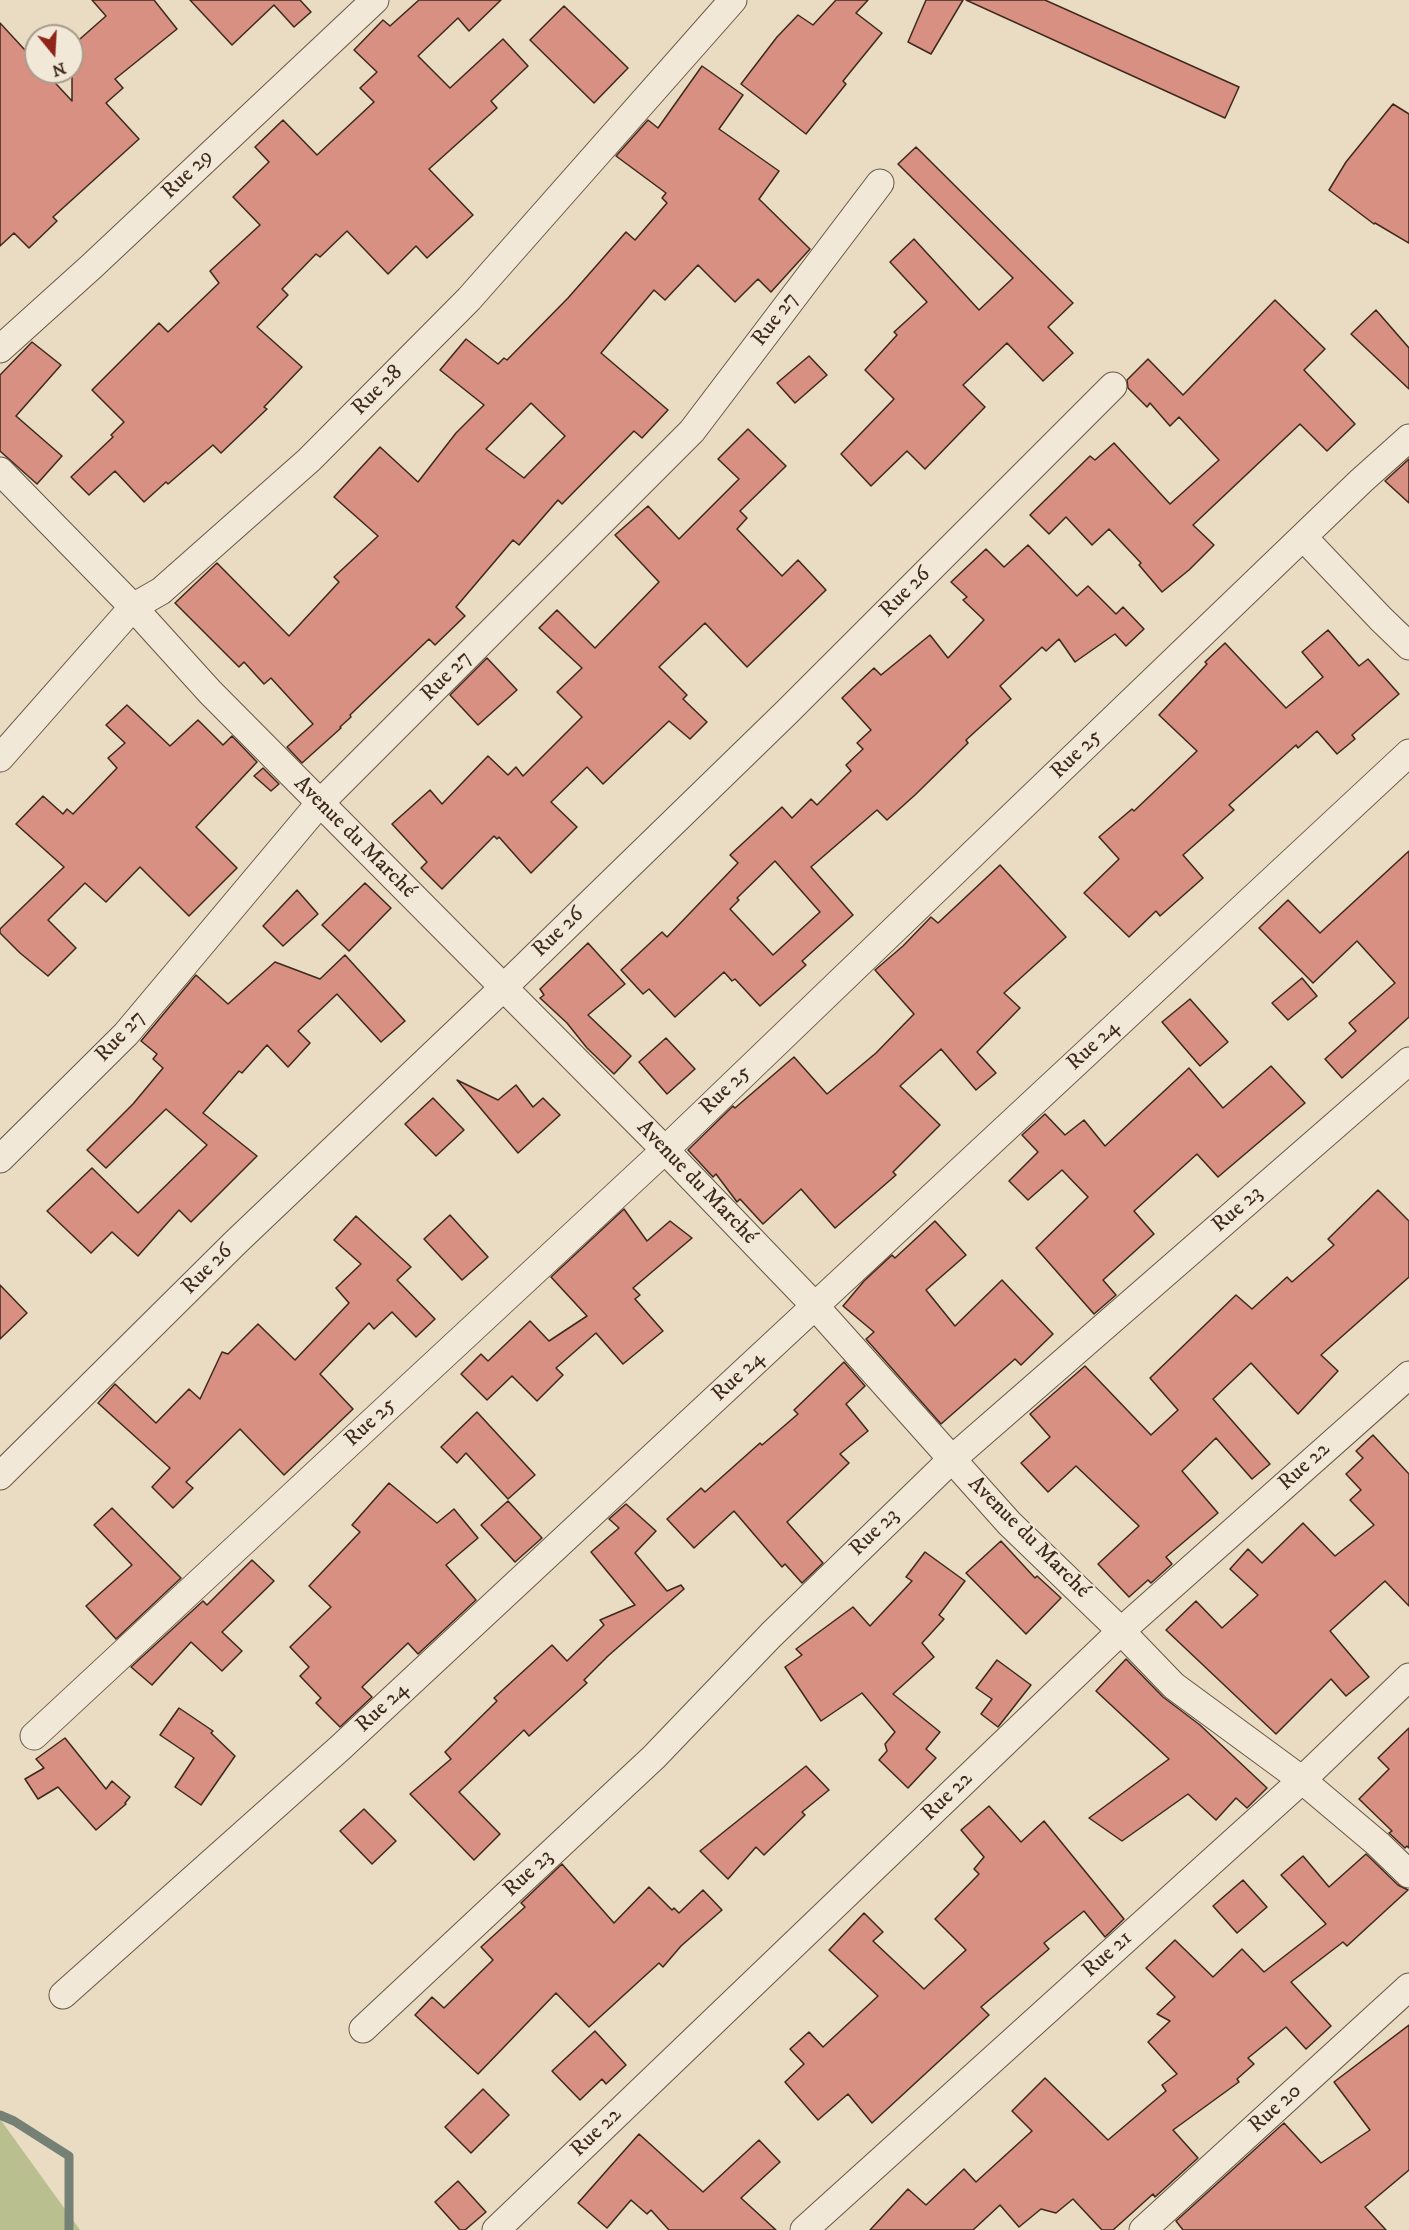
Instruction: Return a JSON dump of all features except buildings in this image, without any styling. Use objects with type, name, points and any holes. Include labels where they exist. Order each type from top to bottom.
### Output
[{"type":"street","name":"Rue 29","points":[[0,349],[92,266],[375,0]]},
{"type":"street","name":"Rue 28","points":[[0,758],[133,607],[161,591],[309,460],[469,300],[733,0]]},
{"type":"street","name":"Rue 27","points":[[0,1159],[126,1034],[320,804],[693,431],[880,183]]},
{"type":"street","name":"Rue 26","points":[[0,1476],[236,1242],[504,987],[787,712],[1113,386]]},
{"type":"street","name":"Rue 25","points":[[34,1736],[665,1150],[1409,438]]},
{"type":"street","name":"Avenue du Marché","points":[[0,471],[133,607],[210,692],[665,1150],[815,1306],[1009,1523],[1121,1631],[1174,1686],[1302,1780],[1378,1844],[1409,1874]]},
{"type":"street","points":[[1304,537],[1409,646]]},
{"type":"street","name":"Rue 24","points":[[63,1995],[340,1748],[1409,753]]},
{"type":"street","name":"Rue 23","points":[[363,2029],[654,1757],[771,1635],[951,1460],[1409,1061]]},
{"type":"street","name":"Rue 22","points":[[496,2230],[1121,1631],[1409,1375]]},
{"type":"street","name":"Rue 21","points":[[804,2230],[1302,1780],[1409,1677]]},
{"type":"street","name":"Rue 20","points":[[1143,2230],[1409,1987]]},
{"type":"green space","points":[[0,2119],[80,2230],[0,2230]]},
{"type":"waterway","points":[[0,2115],[14,2121],[69,2156],[69,2230]]}]
